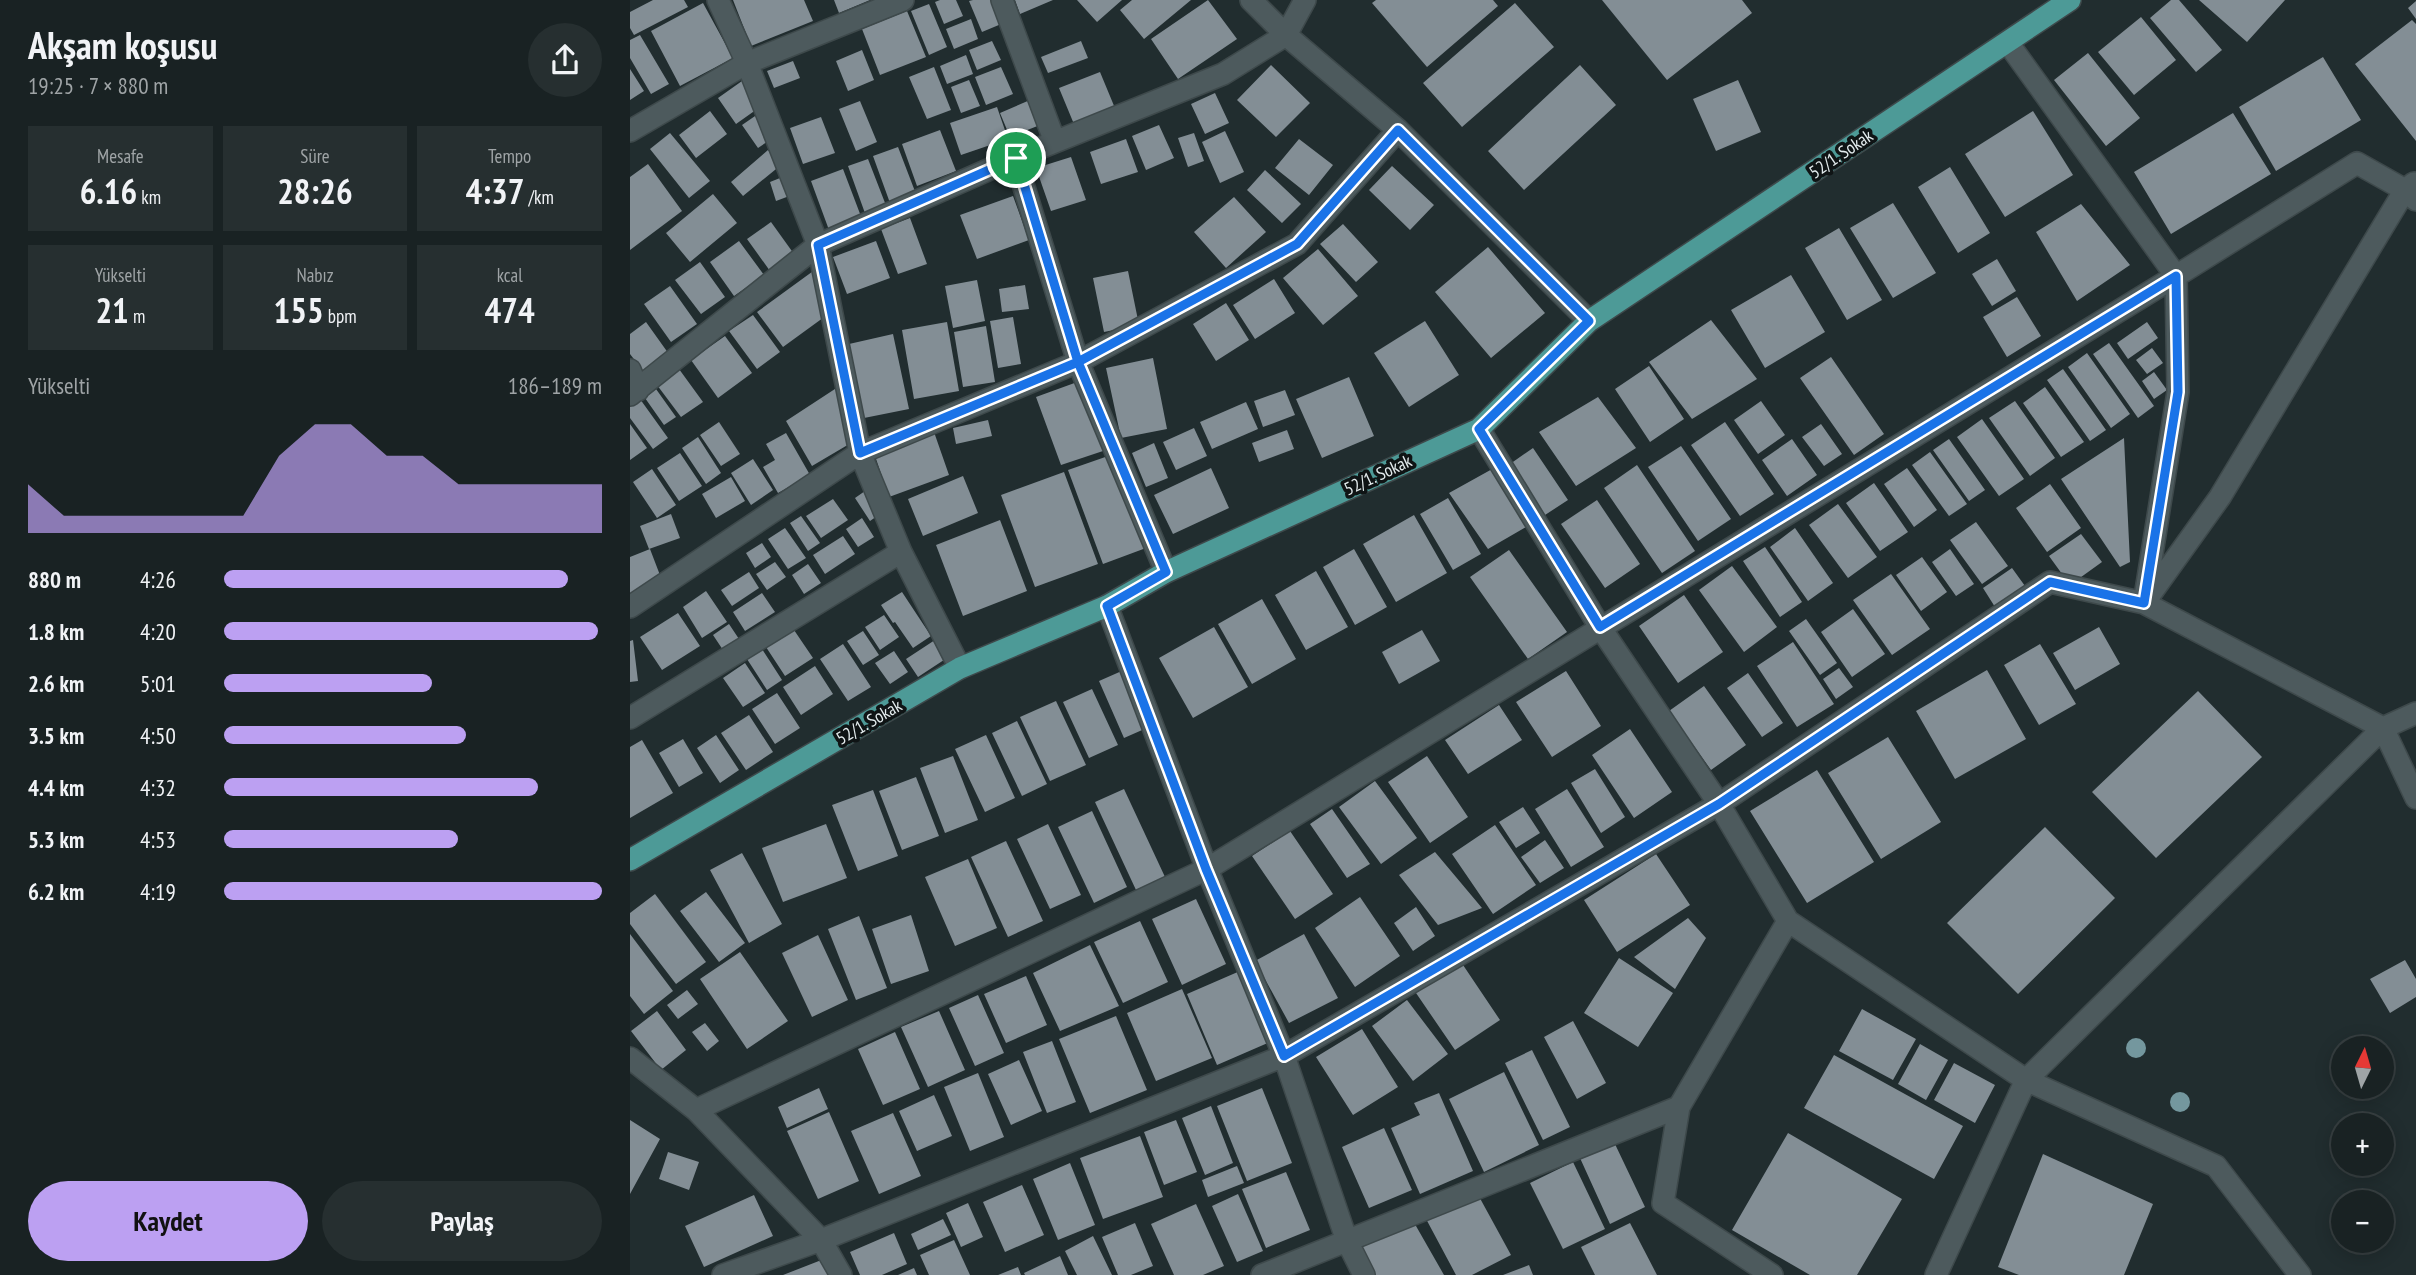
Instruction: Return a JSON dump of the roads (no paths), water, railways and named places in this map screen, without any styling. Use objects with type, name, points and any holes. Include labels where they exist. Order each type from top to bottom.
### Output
[{"type":"main road","name":"52/1. Sokak","points":[[630,860],[960,668],[1107,606],[1166,572],[1479,429],[1589,321],[2070,0]]},
{"type":"street","points":[[718,0],[747,63],[818,245],[860,453],[901,552],[960,668]]},
{"type":"street","points":[[630,131],[747,63],[903,0]]},
{"type":"street","points":[[1002,0],[1055,142]]},
{"type":"street","points":[[1251,0],[1286,35],[1398,130],[1589,321]]},
{"type":"street","points":[[633,385],[818,245],[1016,158],[1223,74],[1286,35],[1305,0]]},
{"type":"street","points":[[2008,43],[2176,276],[2178,392],[2144,603]]},
{"type":"street","points":[[630,607],[860,453],[1078,362],[1297,244],[1398,130]]},
{"type":"street","points":[[1016,158],[1078,362],[1166,572]]},
{"type":"street","points":[[696,1110],[1206,869],[2357,163],[2412,190],[2220,497],[2144,603]]},
{"type":"street","points":[[1479,429],[1600,627],[1719,804],[1788,921],[2026,1080],[2217,1166],[2300,1275]]},
{"type":"street","points":[[630,718],[901,552]]},
{"type":"street","points":[[723,1275],[821,1240],[1284,1056],[1719,804],[2050,582],[2144,603],[2383,728],[2416,798]]},
{"type":"street","points":[[1107,606],[1206,869],[1284,1056],[1347,1241],[1364,1275]]},
{"type":"street","points":[[1937,1275],[2026,1080],[2383,728],[2416,713]]},
{"type":"street","points":[[1768,1274],[1663,1203],[1679,1107],[1788,921]]},
{"type":"street","points":[[630,1058],[696,1110],[821,1240],[841,1275]]},
{"type":"street","points":[[1262,1275],[1679,1107]]}]
